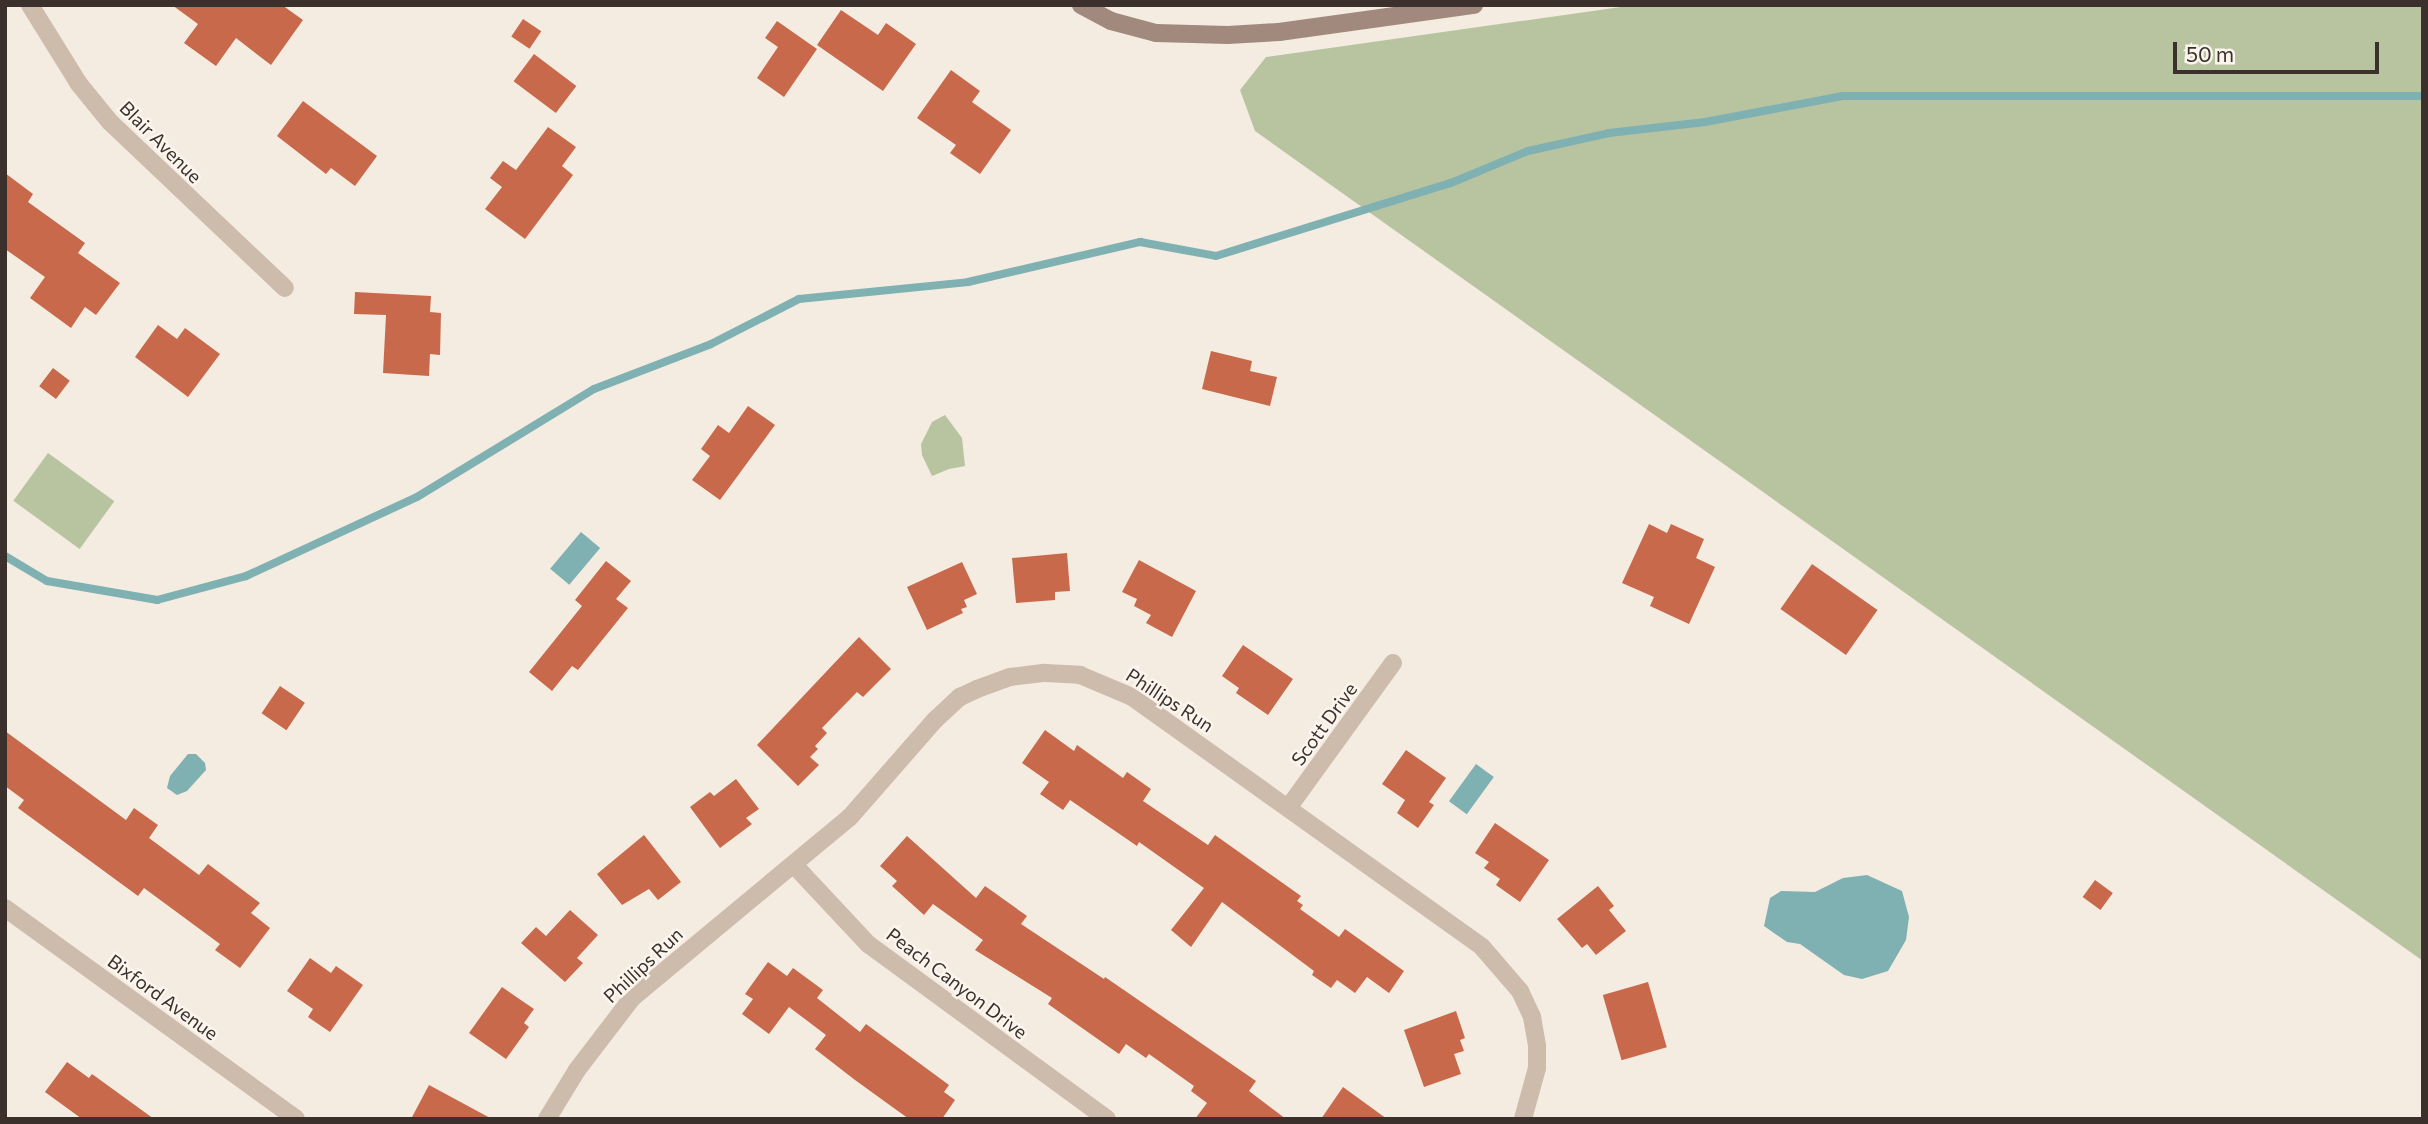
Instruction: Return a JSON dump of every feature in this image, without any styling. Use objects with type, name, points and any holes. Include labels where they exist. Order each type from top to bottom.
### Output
[{"type":"street","name":"Blair Avenue","points":[[30,5],[79,84],[110,122],[285,288]]},
{"type":"street","points":[[1082,5],[1111,21],[1156,33],[1228,35],[1279,32],[1475,5]]},
{"type":"street","name":"Scott Drive","points":[[1288,808],[1393,663]]},
{"type":"street","name":"Phillips Run","points":[[547,1119],[577,1070],[632,999],[674,961],[795,866],[850,817],[934,719],[960,697],[1010,677],[1028,674],[1080,675],[1115,688],[1482,947],[1520,990],[1532,1017],[1538,1046],[1534,1088],[1523,1119]]},
{"type":"street","name":"Peach Canyon Drive","points":[[795,866],[868,944],[1107,1119]]},
{"type":"street","name":"Bixford Avenue","points":[[5,908],[296,1119]]},
{"type":"green space","points":[[1635,5],[2423,5],[2423,961],[1255,131],[1240,90],[1266,57]]},
{"type":"green space","points":[[945,415],[962,438],[965,466],[932,476],[922,455],[921,444],[932,422]]},
{"type":"green space","points":[[48,453],[114,501],[80,549],[13,501]]},
{"type":"water","points":[[581,532],[600,548],[569,585],[550,569]]},
{"type":"water","points":[[188,754],[196,754],[205,763],[206,770],[187,791],[177,795],[167,788],[170,776]]},
{"type":"water","points":[[1476,764],[1494,777],[1467,814],[1449,801]]},
{"type":"water","points":[[1867,875],[1902,891],[1909,917],[1906,940],[1888,971],[1862,979],[1844,975],[1800,944],[1787,942],[1764,926],[1770,898],[1781,891],[1815,892],[1843,878]]},
{"type":"building","points":[[172,5],[282,5],[303,20],[271,65],[236,38],[216,66],[184,43],[198,24]]},
{"type":"building","points":[[841,10],[878,35],[886,23],[916,44],[883,91],[817,45]]},
{"type":"building","points":[[523,19],[541,31],[529,49],[511,36]]},
{"type":"building","points":[[777,21],[817,49],[784,97],[757,78],[778,47],[765,38]]},
{"type":"building","points":[[534,54],[576,86],[556,113],[514,81]]},
{"type":"building","points":[[951,70],[980,91],[972,102],[1011,130],[980,174],[950,153],[956,145],[917,118]]},
{"type":"building","points":[[303,101],[377,156],[355,186],[331,168],[326,174],[277,136]]},
{"type":"building","points":[[548,127],[576,147],[562,166],[573,175],[525,239],[485,209],[502,187],[490,178],[503,161],[516,170]]},
{"type":"building","points":[[5,173],[33,194],[28,202],[85,243],[78,253],[120,283],[96,315],[85,307],[71,328],[30,298],[45,277],[5,249]]},
{"type":"building","points":[[355,292],[431,296],[430,312],[441,313],[440,355],[430,354],[429,376],[383,373],[386,315],[354,314]]},
{"type":"building","points":[[158,325],[177,339],[185,328],[220,354],[188,397],[135,357]]},
{"type":"building","points":[[1211,351],[1252,361],[1250,371],[1277,377],[1270,406],[1202,389]]},
{"type":"building","points":[[53,368],[70,381],[56,399],[39,386]]},
{"type":"building","points":[[748,406],[775,425],[720,500],[692,480],[710,456],[701,449],[718,425],[729,433]]},
{"type":"building","points":[[1649,524],[1667,533],[1671,524],[1704,539],[1696,558],[1715,567],[1689,624],[1650,606],[1654,597],[1622,583]]},
{"type":"building","points":[[1067,553],[1070,591],[1055,592],[1055,600],[1016,603],[1012,558]]},
{"type":"building","points":[[1139,560],[1196,591],[1172,637],[1146,623],[1151,615],[1134,606],[1137,599],[1122,592]]},
{"type":"building","points":[[606,561],[631,581],[616,599],[628,608],[578,670],[572,666],[552,691],[529,672],[582,606],[575,600]]},
{"type":"building","points":[[962,562],[977,594],[964,600],[967,607],[961,609],[963,613],[927,630],[907,587]]},
{"type":"building","points":[[1812,564],[1878,610],[1846,655],[1780,609]]},
{"type":"building","points":[[859,637],[891,669],[863,697],[857,692],[822,728],[827,733],[815,746],[818,749],[810,757],[819,765],[798,786],[757,745]]},
{"type":"building","points":[[1243,645],[1293,679],[1268,715],[1236,693],[1239,688],[1222,676]]},
{"type":"building","points":[[280,686],[305,703],[286,730],[262,713]]},
{"type":"building","points":[[1045,730],[1074,751],[1077,745],[1123,778],[1127,772],[1151,789],[1143,801],[1208,845],[1215,835],[1301,896],[1297,901],[1303,905],[1300,909],[1339,937],[1345,929],[1404,971],[1389,993],[1367,977],[1355,993],[1337,980],[1331,988],[1312,975],[1314,971],[1222,902],[1191,947],[1171,930],[1204,888],[1139,842],[1137,846],[1070,800],[1063,810],[1040,794],[1049,782],[1022,763]]},
{"type":"building","points":[[5,731],[126,820],[134,808],[158,825],[149,838],[199,875],[208,864],[260,903],[251,913],[270,928],[240,968],[215,950],[220,944],[144,888],[138,896],[18,808],[24,800],[5,786]]},
{"type":"building","points":[[1406,750],[1446,778],[1429,802],[1434,805],[1418,828],[1397,813],[1405,800],[1382,784]]},
{"type":"building","points":[[736,779],[759,809],[746,818],[752,824],[720,848],[690,807],[710,792],[714,796]]},
{"type":"building","points":[[1495,823],[1549,860],[1520,902],[1496,885],[1500,879],[1484,868],[1489,862],[1475,853]]},
{"type":"building","points":[[644,835],[681,882],[658,900],[649,889],[622,905],[597,874]]},
{"type":"building","points":[[907,836],[976,898],[985,886],[1027,916],[1021,924],[1104,979],[1105,977],[1256,1081],[1249,1091],[1286,1119],[1195,1119],[1207,1103],[1191,1091],[1194,1086],[1149,1054],[1146,1058],[1126,1044],[1119,1054],[1048,1004],[1052,998],[975,950],[983,940],[933,904],[924,915],[892,886],[897,881],[880,866]]},
{"type":"building","points":[[2095,880],[2113,893],[2100,910],[2083,897]]},
{"type":"building","points":[[1598,886],[1614,906],[1609,910],[1626,931],[1596,955],[1587,944],[1582,948],[1557,919]]},
{"type":"building","points":[[570,910],[598,935],[577,958],[583,963],[565,982],[521,943],[536,927],[546,936]]},
{"type":"building","points":[[310,958],[331,973],[336,966],[363,985],[330,1032],[308,1017],[313,1009],[287,991]]},
{"type":"building","points":[[768,962],[787,976],[793,968],[823,990],[817,998],[860,1032],[866,1024],[949,1085],[944,1092],[955,1100],[942,1119],[909,1119],[855,1080],[815,1049],[826,1035],[789,1007],[769,1034],[742,1014],[753,999],[745,994]]},
{"type":"building","points":[[1648,982],[1667,1047],[1622,1060],[1603,995]]},
{"type":"building","points":[[502,987],[534,1009],[524,1023],[529,1027],[506,1059],[469,1033]]},
{"type":"building","points":[[1456,1011],[1465,1038],[1460,1040],[1464,1051],[1454,1054],[1461,1074],[1424,1087],[1404,1030]]},
{"type":"building","points":[[67,1062],[89,1078],[92,1074],[154,1119],[82,1119],[45,1092]]},
{"type":"building","points":[[429,1085],[492,1119],[411,1119]]},
{"type":"building","points":[[1343,1087],[1387,1119],[1321,1119]]},
{"type":"waterway","points":[[5,556],[47,581],[157,600],[246,576],[417,497],[594,389],[711,344],[799,299],[968,282],[1140,242],[1216,256],[1451,183],[1528,151],[1609,133],[1705,122],[1843,96],[2423,96]]}]
